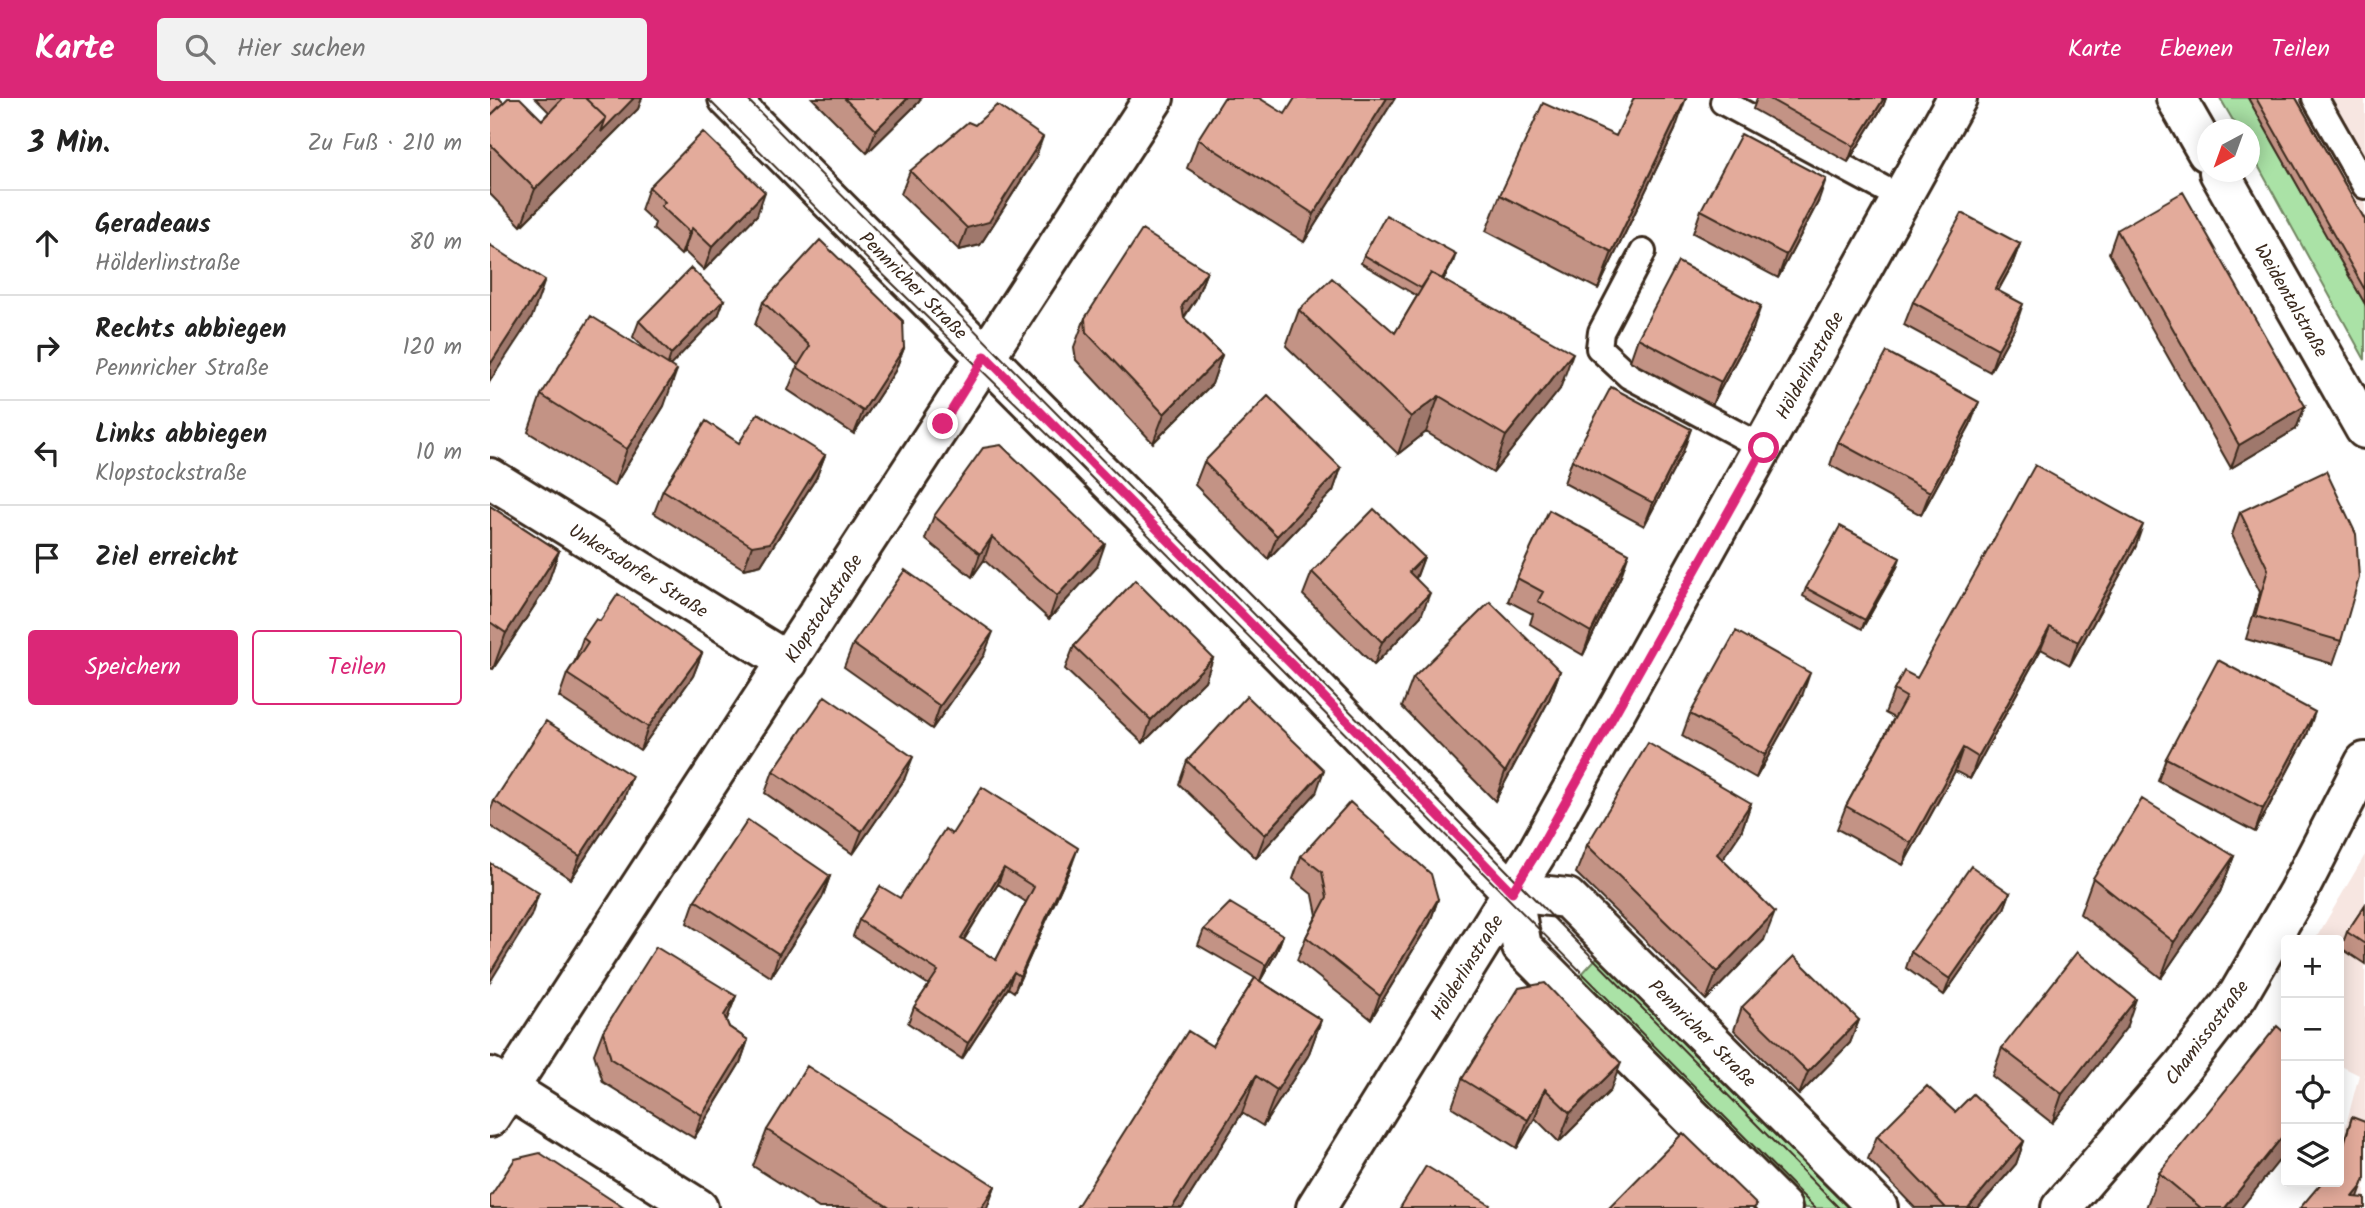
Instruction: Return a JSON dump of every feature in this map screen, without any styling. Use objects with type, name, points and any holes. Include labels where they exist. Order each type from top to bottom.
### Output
[{"type":"street","name":"Pennricher Straße","points":[[728,98],[1319,692],[1512,892],[1567,898],[1878,1208]]},
{"type":"street","name":"Klopstockstraße","points":[[496,1094],[788,662],[1154,98]]},
{"type":"street","name":"Hölderlinstraße","points":[[1316,1208],[1539,849],[1957,98]]},
{"type":"street","points":[[2176,98],[2197,135]]},
{"type":"street","name":"Weidentalstraße","points":[[2225,182],[2365,429]]},
{"type":"street","name":"Unkersdorfer Straße","points":[[490,478],[788,662]]},
{"type":"street","name":"Chamissostraße","points":[[2060,1208],[2183,1066],[2238,995],[2298,892],[2365,762]]},
{"type":"street","points":[[1512,892],[1522,947],[1782,1208]]},
{"type":"street","points":[[496,1094],[698,1208]]},
{"type":"lane","points":[[2315,98],[2365,186]]},
{"type":"lane","points":[[1723,102],[1901,198]]},
{"type":"lane","points":[[1643,252],[1601,332],[1599,348],[1629,376],[1764,448]]},
{"type":"shaded area","points":[[2248,98],[2365,98],[2365,304],[2260,119]]},
{"type":"shaded area","points":[[2365,855],[2365,1208],[2311,1208],[2334,1187],[2344,1187],[2344,1133],[2359,1075],[2344,1068],[2344,935],[2318,935]]},
{"type":"green space","points":[[2220,98],[2248,98],[2260,119],[2232,119]]},
{"type":"green space","points":[[2260,119],[2365,304],[2365,360],[2260,169]]},
{"type":"green space","points":[[1603,951],[1854,1208],[1805,1208],[1578,978]]},
{"type":"building","points":[[490,98],[499,98],[504,103],[490,116]]},
{"type":"building","points":[[508,98],[520,98],[542,120],[563,98],[585,98],[606,118],[535,189],[490,144],[490,116]]},
{"type":"building","points":[[585,98],[634,98],[601,132],[606,118]]},
{"type":"building","points":[[844,98],[908,98],[876,130]]},
{"type":"building","points":[[1224,98],[1259,98],[1285,114],[1295,98],[1387,98],[1314,214],[1198,139]]},
{"type":"building","points":[[1634,98],[1686,98],[1612,252],[1500,195],[1543,103],[1616,136]]},
{"type":"building","points":[[1768,98],[1884,98],[1854,146]]},
{"type":"building","points":[[2256,98],[2296,98],[2365,220],[2365,290]]},
{"type":"building","points":[[997,105],[1043,137],[989,222],[967,228],[910,171],[968,122],[975,125]]},
{"type":"building","points":[[703,132],[765,192],[712,247],[692,228],[689,232],[661,206],[665,202],[649,187]]},
{"type":"building","points":[[1741,134],[1826,179],[1786,255],[1701,210]]},
{"type":"building","points":[[2183,192],[2305,406],[2239,445],[2117,230]]},
{"type":"building","points":[[1962,213],[2020,244],[1995,289],[2023,304],[1998,349],[1913,302]]},
{"type":"building","points":[[1386,215],[1456,254],[1442,279],[1431,273],[1421,288],[1364,255]]},
{"type":"building","points":[[1142,230],[1207,271],[1182,306],[1184,318],[1222,355],[1164,414],[1086,332],[1085,318]]},
{"type":"building","points":[[820,240],[903,321],[904,348],[863,411],[797,367],[810,346],[763,302]]},
{"type":"building","points":[[490,245],[545,280],[491,363],[490,362]]},
{"type":"building","points":[[1678,262],[1761,306],[1721,382],[1638,338]]},
{"type":"building","points":[[691,268],[724,300],[671,354],[639,321]]},
{"type":"building","points":[[1431,273],[1573,353],[1506,436],[1439,396],[1411,417],[1299,310],[1332,278],[1395,333]]},
{"type":"building","points":[[591,316],[677,370],[627,449],[541,395]]},
{"type":"building","points":[[1887,352],[1979,402],[1930,492],[1838,442]]},
{"type":"building","points":[[1611,387],[1691,429],[1653,503],[1572,460]]},
{"type":"building","points":[[1268,396],[1341,468],[1277,536],[1204,462]]},
{"type":"building","points":[[758,413],[825,455],[770,543],[752,546],[663,490],[706,421],[739,443]]},
{"type":"building","points":[[1001,445],[1105,544],[1057,596],[992,537],[980,554],[934,516],[983,448]]},
{"type":"building","points":[[2035,465],[2143,525],[2078,642],[2050,627],[1978,757],[1963,748],[1911,843],[1846,806],[1906,697],[1894,690],[1904,671],[1917,678]]},
{"type":"building","points":[[2326,471],[2356,534],[2359,578],[2341,641],[2255,616],[2268,569],[2240,512]]},
{"type":"building","points":[[490,506],[559,551],[506,633],[490,622]]},
{"type":"building","points":[[1374,509],[1424,557],[1409,572],[1430,593],[1382,642],[1312,572]]},
{"type":"building","points":[[1549,510],[1629,553],[1591,632],[1538,601],[1543,592],[1517,578]]},
{"type":"building","points":[[1840,526],[1900,558],[1865,620],[1806,588]]},
{"type":"building","points":[[905,570],[993,632],[940,706],[853,644]]},
{"type":"building","points":[[1135,580],[1213,658],[1151,720],[1074,646]]},
{"type":"building","points":[[618,594],[702,653],[648,727],[567,674],[588,642],[583,638],[596,619],[600,621]]},
{"type":"building","points":[[1490,602],[1560,671],[1505,772],[1413,678]]},
{"type":"building","points":[[1736,631],[1810,673],[1765,755],[1690,714]]},
{"type":"building","points":[[2218,660],[2315,712],[2263,809],[2166,758]]},
{"type":"building","points":[[825,696],[913,757],[862,831],[773,771]]},
{"type":"building","points":[[1247,696],[1324,770],[1265,835],[1187,761]]},
{"type":"building","points":[[546,721],[632,776],[580,856],[494,801]]},
{"type":"building","points":[[1648,743],[1751,803],[1717,854],[1775,912],[1717,972],[1587,845]]},
{"type":"building","points":[[982,787],[1078,848],[1020,976],[1014,972],[968,1043],[914,1007],[938,971],[859,920],[880,886],[900,898],[945,829],[952,834]],"holes":[[[1004,868],[1034,887],[996,960],[961,938]]]},
{"type":"building","points":[[2142,799],[2234,856],[2174,942],[2093,878]]},
{"type":"building","points":[[1350,802],[1431,874],[1438,899],[1380,996],[1306,937],[1327,897],[1322,872],[1301,856]]},
{"type":"building","points":[[748,820],[830,876],[779,954],[695,900]]},
{"type":"building","points":[[490,863],[539,893],[490,973]]},
{"type":"building","points":[[1971,866],[2010,893],[1950,979],[1911,952]]},
{"type":"building","points":[[1230,903],[1283,935],[1266,965],[1204,929]]},
{"type":"building","points":[[2365,905],[2365,944],[2347,932]]},
{"type":"building","points":[[656,947],[736,996],[724,1015],[729,1027],[748,1040],[702,1115],[611,1059],[603,1031]]},
{"type":"building","points":[[2077,952],[2136,999],[2062,1094],[2002,1048]]},
{"type":"building","points":[[1794,956],[1859,1020],[1808,1072],[1742,1007]]},
{"type":"building","points":[[1255,978],[1321,1020],[1277,1090],[1256,1076],[1172,1208],[1076,1208],[1188,1031],[1212,1046]]},
{"type":"building","points":[[1545,983],[1621,1063],[1570,1113],[1545,1089],[1528,1120],[1462,1079],[1519,988]]},
{"type":"building","points":[[2277,1026],[2281,1030],[2281,1138],[2225,1208],[2201,1208],[2159,1173]]},
{"type":"building","points":[[807,1066],[995,1186],[981,1208],[890,1208],[767,1130]]},
{"type":"building","points":[[1927,1086],[1955,1112],[1973,1094],[2024,1141],[1968,1208],[1946,1208],[1877,1136]]},
{"type":"building","points":[[2352,1117],[2365,1122],[2365,1178],[2353,1197],[2365,1198],[2365,1208],[2300,1208],[2318,1187],[2344,1187],[2344,1144]]},
{"type":"building","points":[[1683,1133],[1757,1205],[1754,1208],[1609,1208]]},
{"type":"building","points":[[540,1153],[624,1208],[490,1208],[490,1197],[515,1159]]},
{"type":"building","points":[[1426,1166],[1490,1205],[1488,1208],[1400,1208]]},
{"type":"tram line","points":[[707,98],[863,255],[1074,460],[1815,1208]]},
{"type":"tram line","points":[[746,98],[1839,1208]]},
{"type":"route","points":[[943,424],[985,356],[1319,692],[1389,768],[1512,892],[1539,849],[1764,448]]}]
